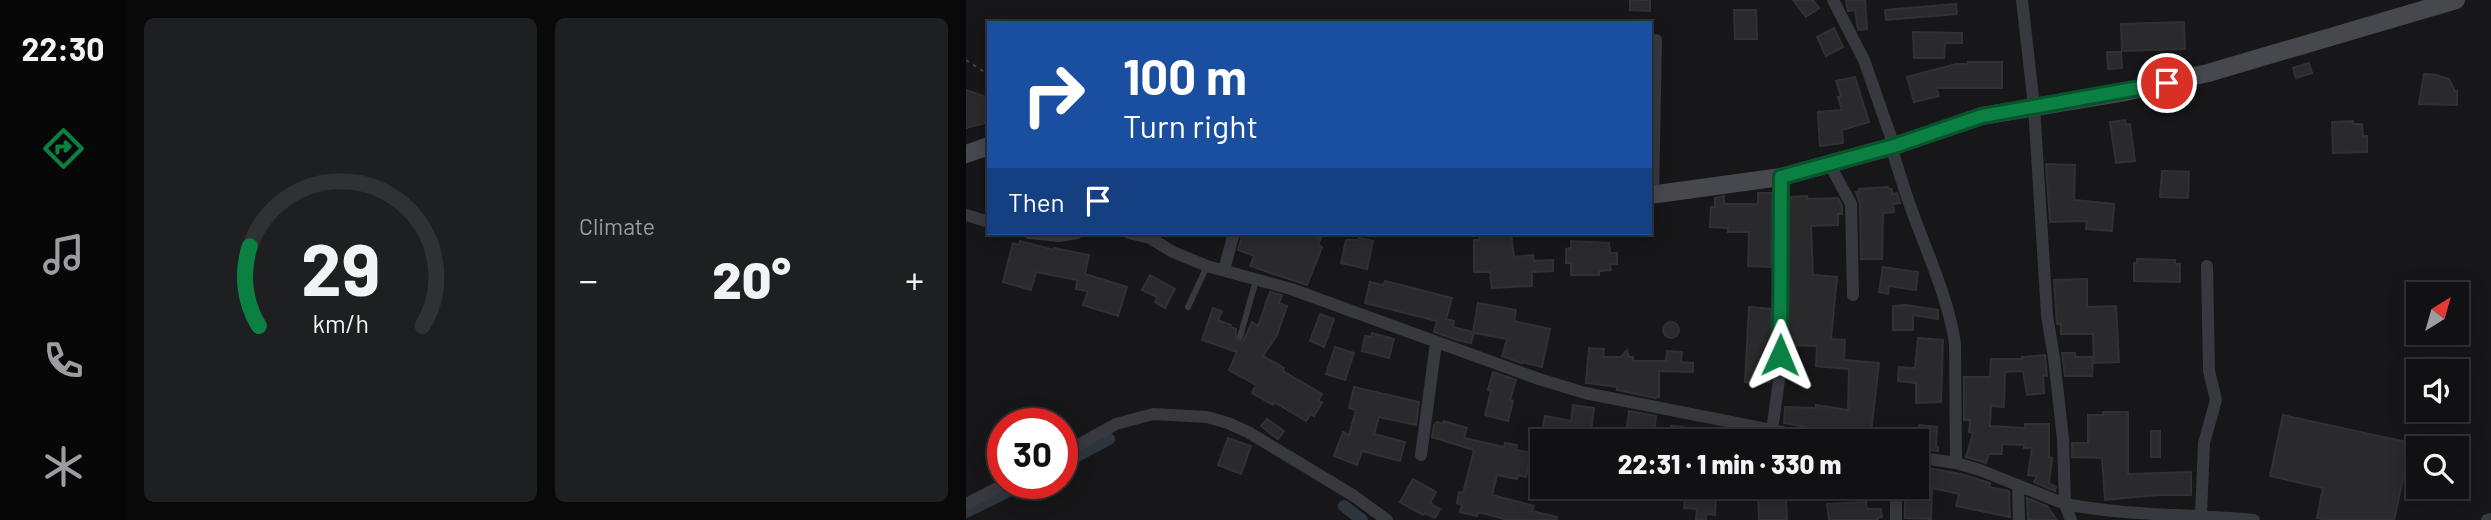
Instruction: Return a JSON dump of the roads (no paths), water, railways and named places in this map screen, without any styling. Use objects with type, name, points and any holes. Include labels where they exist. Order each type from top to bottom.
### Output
[{"type":"main road","points":[[1652,195],[1781,177],[1892,146],[1982,116],[2125,92],[2208,73],[2456,0]]},
{"type":"main road","points":[[966,154],[987,147]]},
{"type":"street","points":[[1833,0],[1864,60],[1953,327],[1956,463]]},
{"type":"street","points":[[2022,0],[2034,106],[2047,315],[2059,398],[2065,505],[2071,520]]},
{"type":"street","points":[[1652,195],[1656,40]]},
{"type":"street","points":[[1829,163],[1851,204],[1853,295]]},
{"type":"street","points":[[1772,429],[1779,380],[1781,177]]},
{"type":"street","points":[[966,215],[987,221]]},
{"type":"street","points":[[1148,235],[1173,252],[1207,266],[1257,279],[1585,393],[1763,429]]},
{"type":"street","points":[[1224,270],[1233,235]]},
{"type":"street","points":[[2201,515],[2204,443],[2216,400],[2209,371],[2207,266]]},
{"type":"street","points":[[1421,455],[1436,343]]},
{"type":"street","points":[[1078,445],[1116,424],[1153,414],[1207,417],[1228,422],[1354,496],[1387,520]]},
{"type":"street","points":[[1929,459],[1956,463],[2065,505],[2104,512],[2201,515],[2253,520]]},
{"type":"street","points":[[2018,485],[2019,520]]},
{"type":"street","points":[[966,504],[987,493]]},
{"type":"street","points":[[1896,499],[1896,520]]},
{"type":"lane","points":[[1188,307],[1207,266]]},
{"type":"lane","points":[[1240,337],[1257,279]]},
{"type":"waterway","points":[[1078,455],[1109,439]]},
{"type":"waterway","points":[[966,512],[992,499]]},
{"type":"waterway","points":[[1344,506],[1362,520]]}]
